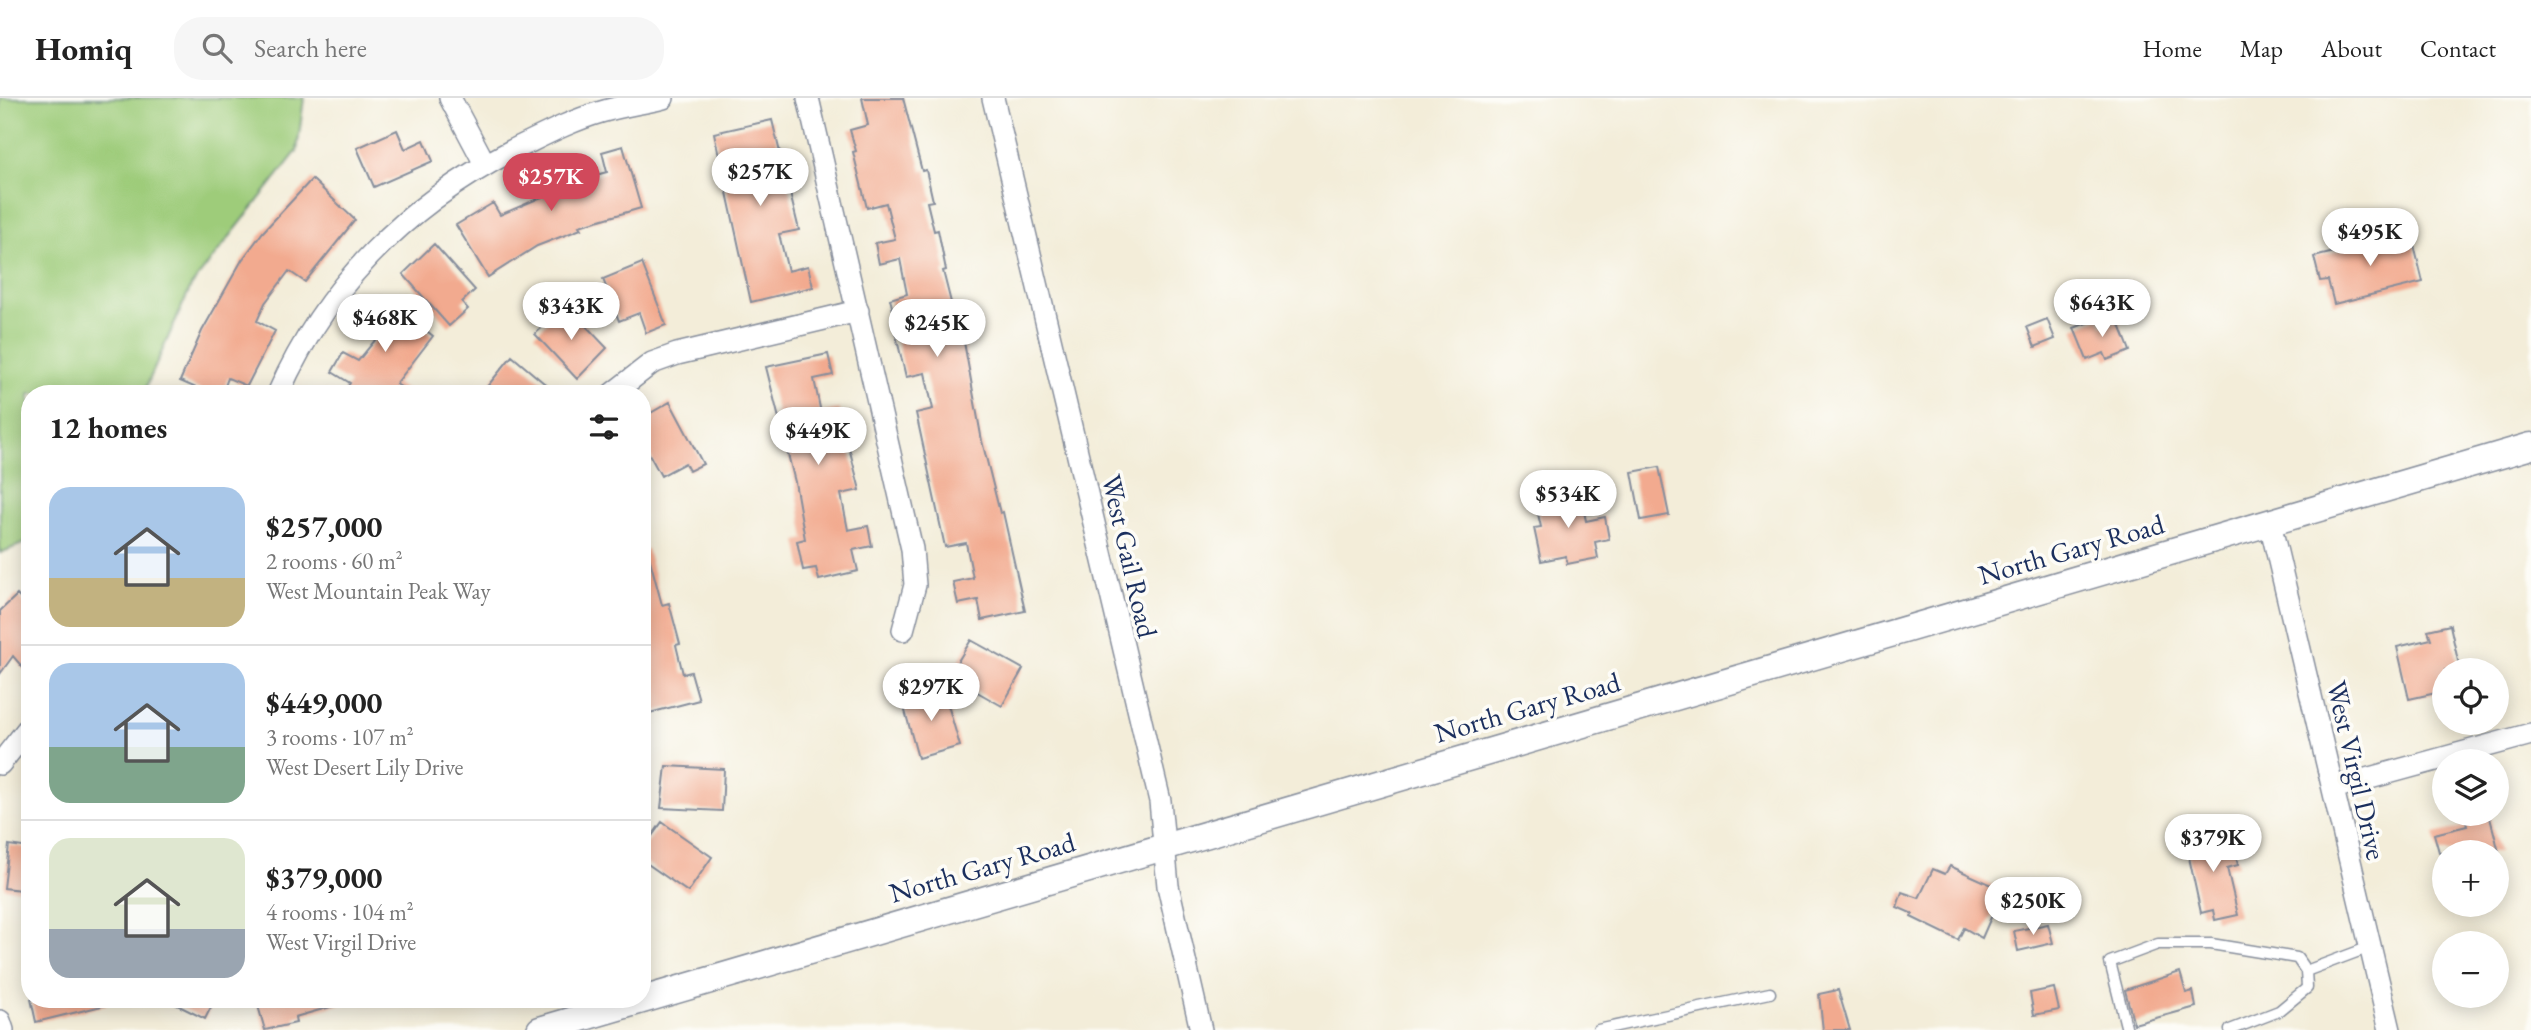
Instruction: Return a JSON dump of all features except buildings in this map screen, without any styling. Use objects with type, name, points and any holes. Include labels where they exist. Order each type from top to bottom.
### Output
[{"type":"street","points":[[450,98],[485,164]]},
{"type":"street","points":[[282,385],[289,368],[347,280],[378,245],[421,206],[485,164],[548,132],[587,117],[663,98]]},
{"type":"street","points":[[808,98],[912,549],[915,585],[903,630]]},
{"type":"street","name":"West Gail Road","points":[[993,98],[1160,802],[1168,886],[1201,1030]]},
{"type":"street","points":[[624,385],[652,363],[677,354],[859,311]]},
{"type":"street","name":"North Gary Road","points":[[651,1005],[1163,846],[2531,446]]},
{"type":"street","name":"West Virgil Drive","points":[[2270,523],[2390,1030]]},
{"type":"street","points":[[2333,788],[2531,734]]},
{"type":"street","points":[[0,764],[21,737]]},
{"type":"street","name":"North Gary Road","points":[[540,1030],[595,1022],[640,1008]]},
{"type":"street","points":[[0,1021],[3,1030]]},
{"type":"lane","points":[[2127,1030],[2110,962],[2158,944],[2211,944],[2297,958],[2306,971],[2307,988],[2279,1011],[2230,1030]]},
{"type":"lane","points":[[2306,971],[2370,947]]},
{"type":"lane","points":[[1598,1030],[1770,993]]},
{"type":"green space","points":[[0,98],[304,98],[297,151],[191,286],[147,385],[21,385],[21,545],[0,553]]}]
